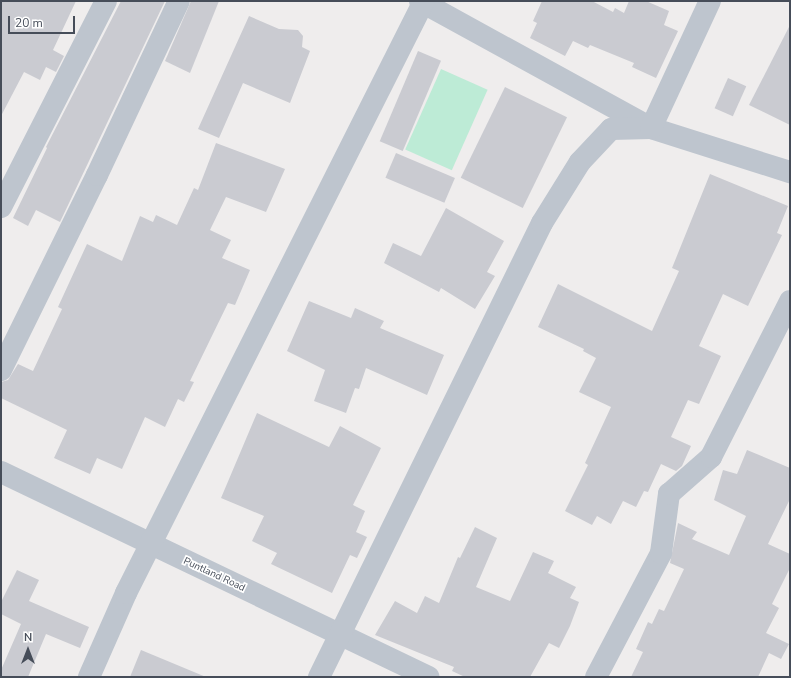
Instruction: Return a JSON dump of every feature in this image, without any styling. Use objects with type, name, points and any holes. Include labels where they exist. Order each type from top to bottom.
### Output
[{"type":"street","points":[[1,207],[106,1]]},
{"type":"street","points":[[1,370],[98,175],[180,1]]},
{"type":"street","points":[[89,677],[150,545],[422,1],[651,128],[790,172]]},
{"type":"street","points":[[651,128],[710,1]]},
{"type":"street","points":[[319,677],[542,223],[580,162],[611,129],[651,128]]},
{"type":"street","points":[[596,677],[660,554],[669,494],[711,457],[790,301]]},
{"type":"street","name":"Puntland Road","points":[[1,472],[150,545],[428,677]]},
{"type":"green space","points":[[441,69],[488,90],[452,170],[405,149]]},
{"type":"building","points":[[1,1],[76,1],[53,50],[64,56],[56,72],[46,67],[40,80],[24,72],[1,116]]},
{"type":"building","points":[[121,1],[165,1],[60,222],[36,210],[28,226],[13,218],[47,148],[46,147]]},
{"type":"building","points":[[191,1],[219,1],[190,73],[165,61]]},
{"type":"building","points":[[542,1],[592,1],[613,12],[615,8],[624,13],[629,1],[646,1],[669,11],[664,25],[678,31],[656,78],[632,67],[634,63],[590,45],[588,48],[573,41],[565,56],[530,38],[537,23],[533,21]]},
{"type":"building","points":[[249,16],[279,29],[298,30],[303,36],[302,47],[310,51],[290,103],[243,83],[219,138],[198,129]]},
{"type":"building","points":[[790,25],[790,125],[749,105]]},
{"type":"building","points":[[418,51],[441,61],[403,151],[380,141]]},
{"type":"building","points":[[728,78],[746,86],[733,116],[715,108]]},
{"type":"building","points":[[505,87],[567,117],[523,208],[461,178]]},
{"type":"building","points":[[216,143],[285,169],[266,212],[226,197],[210,230],[231,240],[222,258],[250,270],[235,305],[228,303],[190,381],[194,382],[184,402],[178,399],[165,427],[145,417],[122,469],[97,458],[90,474],[54,458],[67,430],[1,398],[1,382],[8,380],[18,364],[33,371],[62,309],[58,307],[87,244],[122,261],[140,216],[153,222],[156,215],[177,225],[194,188],[198,190]]},
{"type":"building","points":[[396,153],[455,178],[444,203],[385,178]]},
{"type":"building","points":[[710,174],[788,206],[777,233],[782,235],[748,306],[723,294],[699,346],[721,356],[699,404],[688,400],[671,437],[691,446],[682,466],[676,471],[661,464],[648,492],[644,491],[636,507],[623,501],[611,524],[597,516],[592,525],[565,511],[588,465],[585,463],[611,407],[579,392],[596,358],[583,351],[584,349],[538,327],[558,284],[652,331],[679,271],[672,268]]},
{"type":"building","points":[[446,208],[504,241],[487,272],[495,276],[475,309],[441,288],[439,292],[384,263],[393,243],[421,256]]},
{"type":"building","points":[[309,301],[351,318],[355,308],[384,321],[380,328],[444,355],[427,395],[366,368],[359,389],[355,388],[346,413],[314,401],[325,370],[287,351]]},
{"type":"building","points":[[257,413],[329,447],[340,426],[381,448],[353,505],[365,511],[356,532],[367,537],[357,558],[350,555],[332,593],[271,564],[277,553],[252,541],[264,516],[221,498]]},
{"type":"building","points":[[747,450],[790,468],[790,499],[768,544],[790,554],[790,568],[772,604],[779,608],[766,633],[789,644],[781,659],[769,653],[758,677],[631,677],[643,652],[636,649],[648,622],[652,624],[659,609],[664,611],[684,569],[670,563],[678,523],[697,532],[692,539],[729,555],[746,516],[714,500],[723,470],[737,474]]},
{"type":"building","points":[[475,527],[497,538],[476,587],[510,601],[533,552],[554,561],[548,573],[576,587],[570,598],[579,602],[570,626],[559,648],[549,643],[530,677],[465,677],[452,671],[454,667],[375,635],[395,601],[417,613],[425,596],[439,603],[458,557],[460,558]]},
{"type":"building","points":[[17,570],[39,580],[29,601],[89,627],[80,648],[46,634],[28,677],[1,677],[1,670],[21,624],[1,614],[1,602]]},
{"type":"building","points":[[141,650],[206,677],[130,677]]}]
